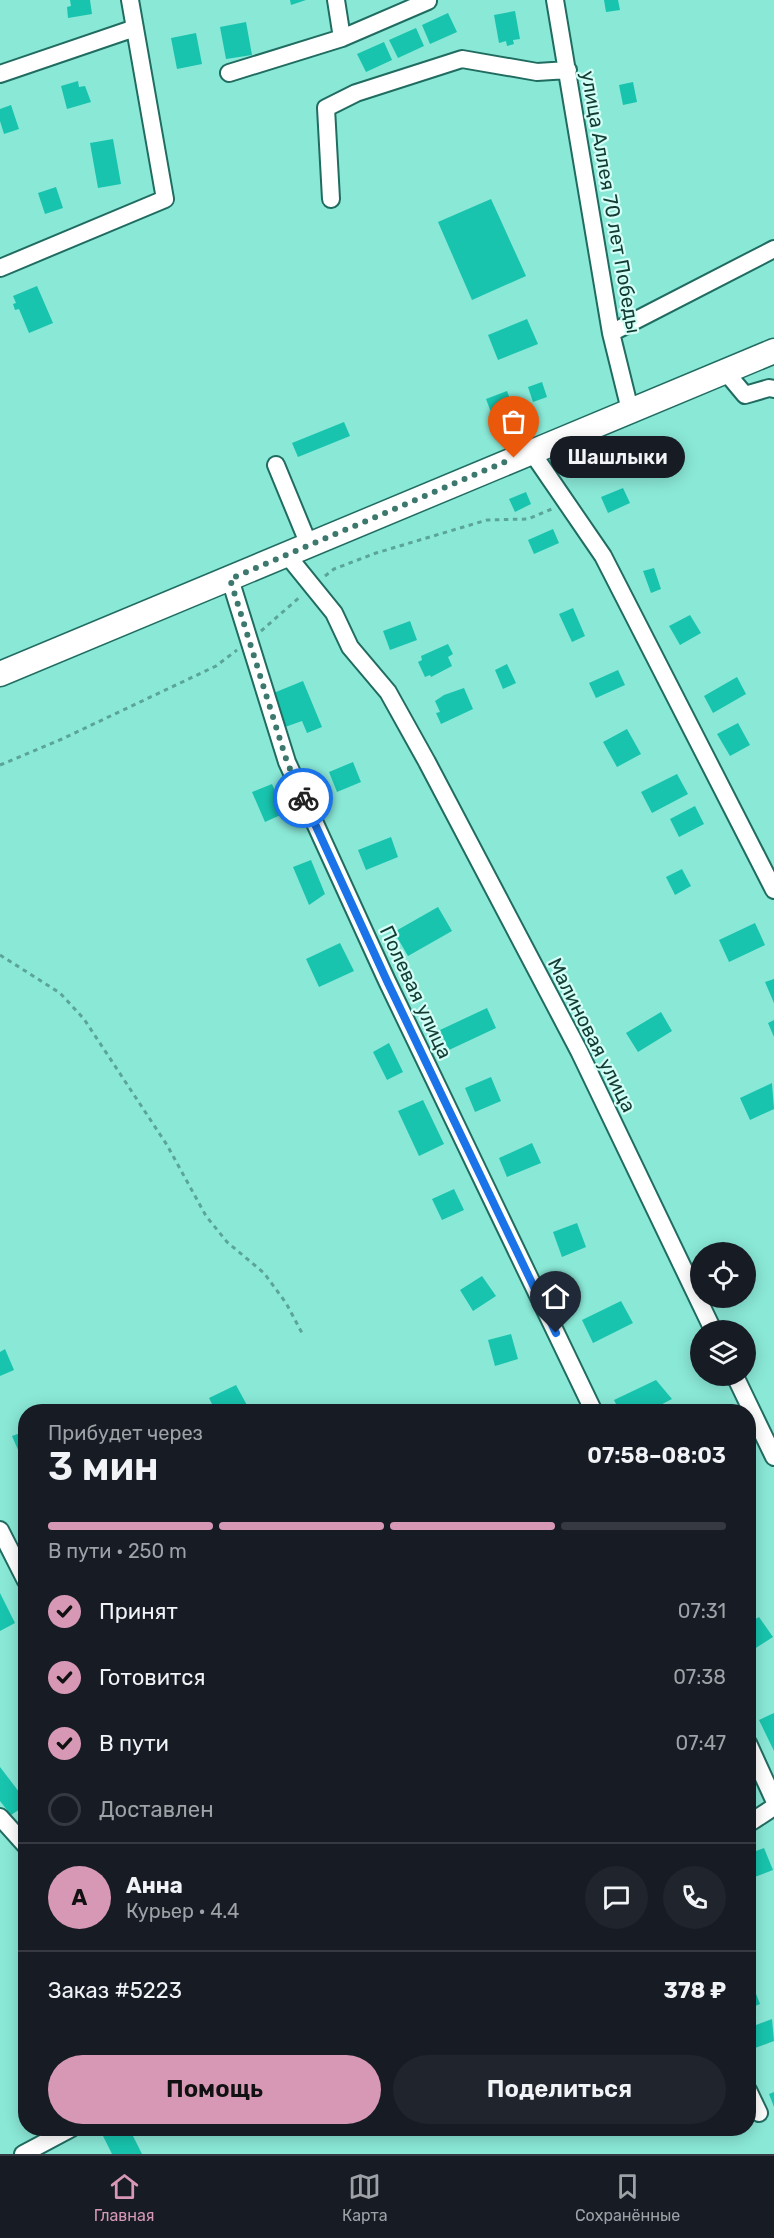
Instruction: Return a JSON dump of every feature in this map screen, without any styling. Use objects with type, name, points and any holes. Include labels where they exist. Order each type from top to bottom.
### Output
[{"type":"highway","points":[[0,674],[774,351]]},
{"type":"street","points":[[0,268],[165,200],[130,0]]},
{"type":"street","points":[[336,0],[342,38]]},
{"type":"street","name":"улица Аллея 70 лет Победы","points":[[555,0],[611,333],[630,410]]},
{"type":"street","points":[[230,73],[342,38],[428,1]]},
{"type":"street","points":[[0,74],[135,28]]},
{"type":"street","points":[[331,199],[326,108],[356,93],[462,59],[537,72],[568,70]]},
{"type":"street","points":[[611,333],[774,249]]},
{"type":"street","points":[[725,371],[745,395],[769,388],[774,389]]},
{"type":"street","points":[[531,451],[603,555],[774,890]]},
{"type":"street","points":[[276,465],[309,545]]},
{"type":"street","name":"Малиновая улица","points":[[287,555],[334,613],[350,647],[388,692],[427,762],[579,1051],[708,1320]]},
{"type":"street","name":"Полевая улица","points":[[230,579],[287,762],[387,981],[590,1404]]},
{"type":"street","points":[[740,1386],[748,1404]]},
{"type":"street","points":[[756,1420],[774,1457]]},
{"type":"street","points":[[0,1530],[18,1565]]},
{"type":"street","points":[[756,1761],[774,1800]]},
{"type":"street","points":[[756,1819],[774,1807]]},
{"type":"street","points":[[0,1817],[18,1837]]},
{"type":"street","points":[[756,2107],[759,2113]]},
{"type":"street","points":[[23,2154],[57,2136]]},
{"type":"path","points":[[0,765],[71,735],[216,666],[334,569],[376,553],[487,520],[528,519],[568,504]]},
{"type":"path","points":[[0,955],[60,993],[84,1019],[167,1145],[206,1216],[227,1242],[264,1273],[286,1304],[302,1333]]},
{"type":"building","points":[[70,0],[90,0],[92,14],[68,18],[67,7],[71,6]]},
{"type":"building","points":[[290,0],[306,0],[291,5]]},
{"type":"building","points":[[604,0],[618,0],[620,10],[606,12]]},
{"type":"building","points":[[515,11],[520,39],[513,40],[514,44],[507,46],[506,41],[499,43],[494,15]]},
{"type":"building","points":[[448,13],[457,32],[430,44],[422,25]]},
{"type":"building","points":[[246,22],[252,55],[226,59],[220,27]]},
{"type":"building","points":[[416,28],[424,46],[398,58],[389,40]]},
{"type":"building","points":[[196,33],[202,64],[177,69],[171,38]]},
{"type":"building","points":[[384,42],[392,60],[366,72],[357,54]]},
{"type":"building","points":[[78,81],[79,87],[85,86],[91,102],[67,109],[61,86]]},
{"type":"building","points":[[633,82],[637,102],[623,105],[619,85]]},
{"type":"building","points":[[11,105],[19,129],[4,134],[0,121],[0,109]]},
{"type":"building","points":[[113,139],[121,184],[98,188],[90,143]]},
{"type":"building","points":[[56,187],[63,208],[45,214],[38,193]]},
{"type":"building","points":[[491,199],[526,276],[472,300],[438,222]]},
{"type":"building","points":[[37,286],[53,323],[29,333],[19,309],[15,310],[13,304],[16,303],[13,296]]},
{"type":"building","points":[[527,319],[538,344],[498,360],[488,335]]},
{"type":"building","points":[[542,382],[547,397],[533,402],[528,387]]},
{"type":"building","points":[[507,391],[515,412],[494,420],[486,399]]},
{"type":"building","points":[[344,422],[350,436],[298,457],[292,443]]},
{"type":"building","points":[[623,488],[630,503],[608,513],[601,497]]},
{"type":"building","points":[[526,492],[531,504],[515,512],[509,499]]},
{"type":"building","points":[[553,529],[559,543],[534,554],[528,540]]},
{"type":"building","points":[[654,568],[661,589],[651,593],[643,571]]},
{"type":"building","points":[[573,608],[585,636],[572,642],[559,614]]},
{"type":"building","points":[[690,615],[701,633],[680,645],[669,626]]},
{"type":"building","points":[[410,621],[417,640],[390,650],[383,631]]},
{"type":"building","points":[[448,644],[453,654],[448,657],[452,666],[431,677],[430,675],[425,677],[418,662],[422,660],[421,656]]},
{"type":"building","points":[[507,664],[516,683],[503,689],[495,670]]},
{"type":"building","points":[[618,670],[625,685],[596,698],[589,683]]},
{"type":"building","points":[[737,677],[746,694],[713,713],[704,696]]},
{"type":"building","points":[[303,681],[322,727],[307,733],[302,721],[285,727],[271,694]]},
{"type":"building","points":[[464,688],[473,709],[441,724],[436,713],[440,712],[435,701]]},
{"type":"building","points":[[738,723],[750,745],[730,756],[717,734]]},
{"type":"building","points":[[627,729],[641,754],[617,767],[603,742]]},
{"type":"building","points":[[353,762],[361,782],[337,792],[329,772]]},
{"type":"building","points":[[677,774],[688,794],[652,813],[641,792]]},
{"type":"building","points":[[272,784],[285,813],[265,822],[252,792]]},
{"type":"building","points":[[695,806],[704,824],[679,837],[670,819]]},
{"type":"building","points":[[391,837],[398,857],[366,870],[358,850]]},
{"type":"building","points":[[311,860],[325,894],[309,905],[293,867]]},
{"type":"building","points":[[682,869],[691,886],[675,895],[666,877]]},
{"type":"building","points":[[438,907],[452,931],[408,956],[394,932]]},
{"type":"building","points":[[755,923],[765,945],[729,962],[719,940]]},
{"type":"building","points":[[340,943],[354,971],[319,987],[306,959]]},
{"type":"building","points":[[774,979],[774,1003],[765,982]]},
{"type":"building","points":[[487,1008],[496,1028],[449,1050],[440,1030]]},
{"type":"building","points":[[661,1012],[672,1031],[638,1052],[626,1033]]},
{"type":"building","points":[[774,1020],[774,1037],[768,1023]]},
{"type":"building","points":[[389,1043],[403,1072],[387,1080],[373,1052]]},
{"type":"building","points":[[491,1077],[501,1101],[475,1112],[465,1088]]},
{"type":"building","points":[[772,1083],[774,1109],[750,1120],[740,1098]]},
{"type":"building","points":[[423,1100],[444,1144],[419,1156],[398,1111]]},
{"type":"building","points":[[532,1143],[541,1163],[507,1177],[499,1158]]},
{"type":"building","points":[[454,1189],[464,1210],[442,1220],[432,1199]]},
{"type":"building","points":[[577,1223],[586,1247],[562,1257],[553,1232]]},
{"type":"building","points":[[482,1276],[496,1296],[473,1311],[460,1290]]},
{"type":"building","points":[[621,1301],[633,1323],[593,1343],[582,1320]]},
{"type":"building","points":[[511,1334],[518,1359],[495,1366],[488,1340]]},
{"type":"building","points":[[5,1349],[14,1370],[0,1376],[0,1352]]},
{"type":"building","points":[[656,1380],[672,1399],[662,1404],[616,1404],[614,1400]]},
{"type":"building","points":[[236,1385],[246,1404],[212,1404],[209,1398]]},
{"type":"building","points":[[18,1434],[18,1450],[12,1436]]},
{"type":"building","points":[[0,1593],[15,1623],[0,1631]]},
{"type":"building","points":[[759,1617],[773,1637],[756,1648],[756,1619]]},
{"type":"building","points":[[774,1713],[774,1751],[759,1720]]},
{"type":"building","points":[[0,1767],[18,1791],[18,1810],[11,1815],[0,1801]]},
{"type":"building","points":[[764,1848],[773,1870],[756,1876],[756,1851]]},
{"type":"building","points":[[756,1994],[760,2004],[756,2006]]},
{"type":"building","points":[[772,2019],[774,2041],[756,2048],[756,2025]]},
{"type":"building","points":[[774,2092],[774,2107],[769,2094]]},
{"type":"building","points":[[103,2136],[133,2136],[142,2154],[112,2154]]},
{"type":"way so far","points":[[303,798],[287,762],[230,579],[514,458]]},
{"type":"place","name":"Шашлыки","points":[[514,458]]},
{"type":"route","points":[[303,798],[387,981],[556,1333]]}]
